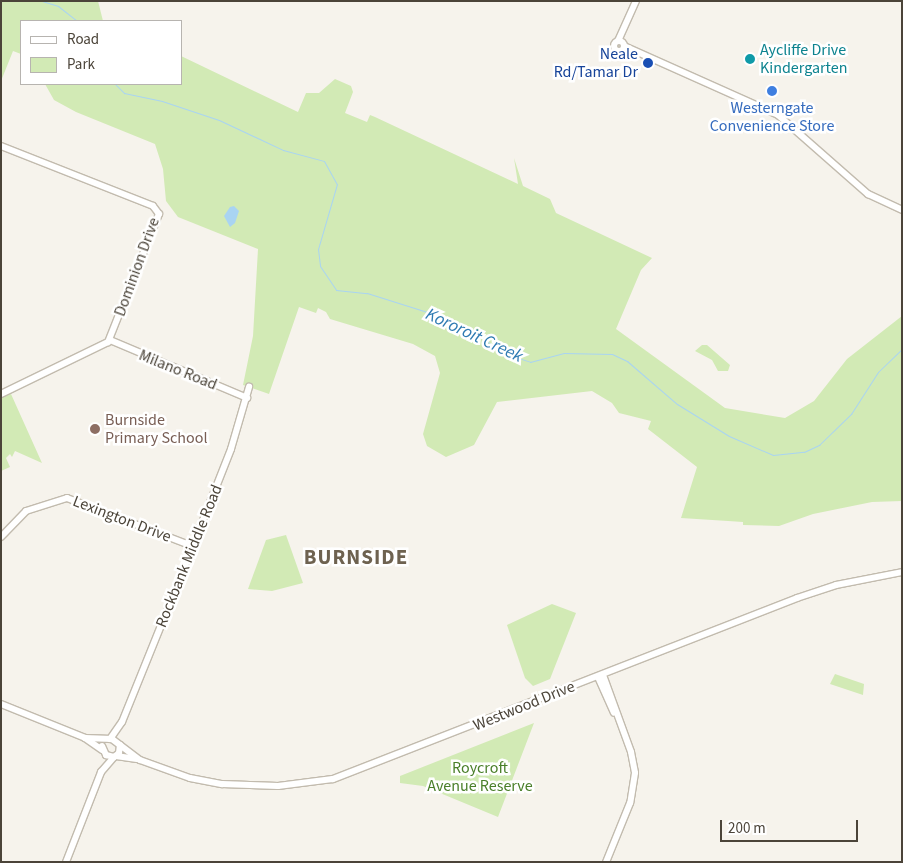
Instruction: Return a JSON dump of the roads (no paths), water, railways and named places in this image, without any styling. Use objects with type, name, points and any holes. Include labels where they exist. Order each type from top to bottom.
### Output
[{"type":"street","points":[[636,1],[624,29],[621,45],[633,52],[778,115],[868,194],[902,210]]},
{"type":"street","name":"Dominion Drive","points":[[1,146],[157,209],[156,224],[110,340]]},
{"type":"street","points":[[1,394],[110,340]]},
{"type":"street","name":"Milano Road","points":[[110,340],[247,398]]},
{"type":"street","name":"Rockbank Middle Road","points":[[115,757],[122,722],[231,449],[250,387]]},
{"type":"street","name":"Lexington Drive","points":[[1,544],[2,535],[26,511],[67,498],[192,546]]},
{"type":"street","name":"Westwood Drive","points":[[103,752],[115,757],[140,760],[190,778],[233,785],[278,786],[346,775],[806,595],[836,585],[902,572]]},
{"type":"street","points":[[600,676],[631,752],[634,781],[630,802],[606,862]]},
{"type":"street","points":[[1,704],[85,738],[103,752],[101,772],[66,862]]},
{"type":"street","name":"Rockbank Middle Road","points":[[103,752],[109,739],[122,722]]},
{"type":"street","points":[[85,738],[109,739]]},
{"type":"street","name":"Westwood Drive","points":[[109,739],[140,760]]},
{"type":"street","points":[[101,772],[115,757]]},
{"type":"water","points":[[234,206],[239,211],[235,223],[230,227],[224,216],[230,207]]},
{"type":"waterway","name":"Kororoit Creek","points":[[42,1],[58,6],[76,20]]},
{"type":"waterway","name":"Kororoit Creek","points":[[116,85],[124,93],[162,101],[219,120],[283,150],[324,161],[337,184],[318,249],[320,266],[336,290],[367,293],[427,312],[483,338],[500,352],[530,362],[564,353],[612,354],[627,361],[677,404],[729,436],[773,455],[804,452],[819,445],[851,414],[878,372],[902,349]]},
{"type":"place","name":"Aycliffe Drive Kindergarten","points":[[750,59]]},
{"type":"place","name":"Neale Rd/Tamar Dr","points":[[648,63]]},
{"type":"place","name":"Westerngate Convenience Store","points":[[772,91]]},
{"type":"place","name":"Burnside Primary School","points":[[95,429]]},
{"type":"district","name":"BURNSIDE","points":[[356,557]]},
{"type":"park label","name":"Roycroft Avenue Reserve","points":[[480,777]]}]
